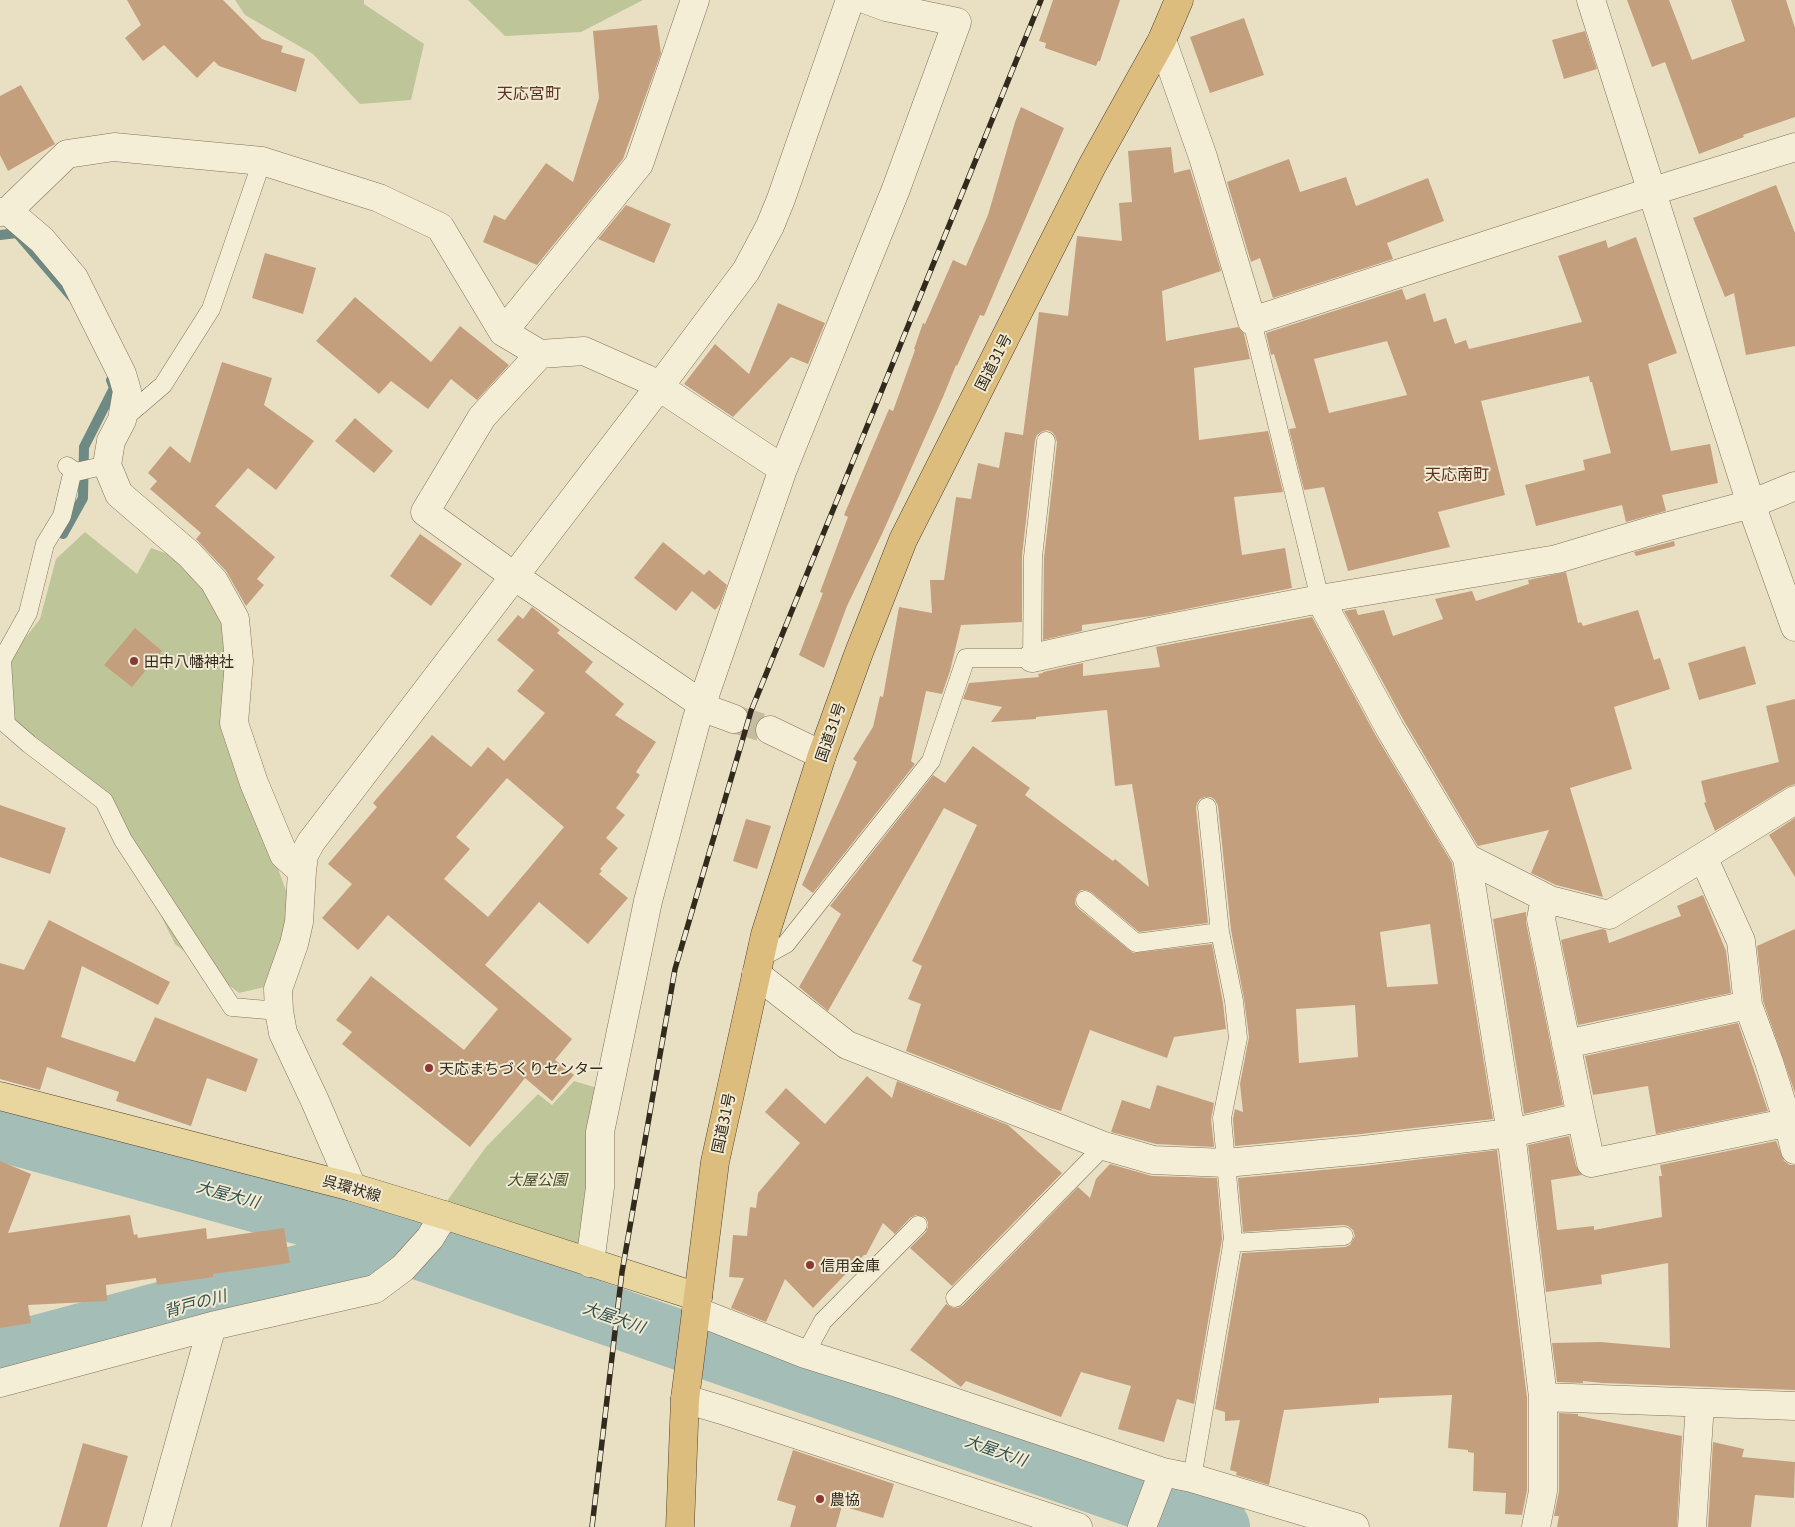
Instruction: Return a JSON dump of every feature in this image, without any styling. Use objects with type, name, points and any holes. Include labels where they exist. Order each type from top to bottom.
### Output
[{"type":"highway","name":"国道31号","points":[[680,1527],[686,1390],[715,1162],[765,935],[822,755],[858,655],[903,540],[1088,175],[1162,40],[1179,0]]},
{"type":"main road","name":"呉環状線","points":[[0,1096],[352,1188],[444,1215],[590,1263],[697,1309]]},
{"type":"street","points":[[503,332],[639,164],[695,0]]},
{"type":"street","points":[[352,1188],[315,1101],[283,1033],[279,1011],[278,989],[294,944],[299,922],[304,855],[311,842],[746,271],[770,226],[850,0]]},
{"type":"street","points":[[590,1263],[600,1187],[600,1132],[648,901],[702,704],[783,469],[896,188],[957,22],[886,7],[867,0]]},
{"type":"street","points":[[1591,0],[1653,190],[1751,504],[1795,627]]},
{"type":"street","points":[[1162,40],[1203,157],[1252,321],[1653,190],[1795,147]]},
{"type":"street","points":[[302,871],[284,855],[254,783],[234,723],[239,661],[235,619],[214,581],[190,554],[119,494],[107,465],[111,441],[122,420],[128,391],[122,374],[74,278],[42,240],[4,212],[67,154],[114,147],[262,161],[379,198],[440,227],[503,332],[540,354],[584,351],[647,380],[783,469]]},
{"type":"street","points":[[540,354],[482,417],[425,512],[514,576],[712,711],[734,719]]},
{"type":"street","points":[[1032,658],[1159,630],[1557,559],[1751,504],[1795,486]]},
{"type":"street","points":[[1320,600],[1390,728],[1468,858],[1511,1132],[1543,1397],[1543,1491],[1536,1527]]},
{"type":"street","points":[[770,730],[822,755]]},
{"type":"street","points":[[1468,858],[1545,898],[1609,915],[1795,800]]},
{"type":"street","points":[[1703,857],[1741,941],[1748,1005],[1792,1122],[1795,1150]]},
{"type":"street","points":[[1545,898],[1541,919],[1591,1163],[1792,1122]]},
{"type":"street","points":[[758,966],[847,1045],[1104,1146],[1153,1160],[1226,1163],[1363,1150],[1511,1132],[1581,1117]]},
{"type":"street","points":[[1566,1044],[1748,1005]]},
{"type":"street","points":[[0,1383],[212,1326],[375,1289],[403,1268],[430,1238],[444,1215]]},
{"type":"street","points":[[697,1309],[805,1354],[897,1382],[1161,1477],[1192,1478],[1355,1527]]},
{"type":"street","points":[[156,1527],[212,1326]]},
{"type":"street","points":[[686,1390],[731,1413],[1078,1527]]},
{"type":"street","points":[[1543,1397],[1795,1406]]},
{"type":"street","points":[[1692,1527],[1700,1402]]},
{"type":"street","points":[[1142,1527],[1161,1477]]},
{"type":"lane","points":[[122,420],[163,385],[211,309],[262,161]]},
{"type":"lane","points":[[1252,321],[1320,600]]},
{"type":"lane","points":[[758,966],[786,944],[931,761],[966,658],[1032,658],[1033,557],[1046,441]]},
{"type":"lane","points":[[107,465],[76,472],[70,468],[62,516],[45,544],[28,614],[2,660],[6,724],[29,744],[104,801],[123,840],[232,1007],[279,1011]]},
{"type":"lane","points":[[1192,1478],[1232,1243],[1222,1118],[1238,1038],[1234,1001],[1220,932],[1207,807]]},
{"type":"lane","points":[[1085,900],[1136,943],[1220,932]]},
{"type":"lane","points":[[955,1298],[1104,1146]]},
{"type":"lane","points":[[805,1354],[823,1321],[918,1225]]},
{"type":"lane","points":[[1232,1243],[1344,1236]]},
{"type":"green space","points":[[235,0],[364,0],[364,4],[424,44],[411,100],[360,104],[313,54],[245,15]]},
{"type":"green space","points":[[468,0],[643,0],[581,32],[505,36]]},
{"type":"green space","points":[[85,532],[137,574],[151,548],[182,559],[220,612],[227,675],[226,728],[288,896],[290,981],[239,993],[175,944],[98,789],[29,744],[0,695],[11,656],[40,619],[56,559]]},
{"type":"green space","name":"大屋公園","points":[[574,1081],[604,1090],[588,1257],[454,1213],[447,1201],[486,1147],[538,1094],[552,1105]]},
{"type":"building","points":[[127,0],[223,0],[262,39],[283,46],[281,52],[305,59],[296,92],[219,66],[214,61],[197,78],[164,45],[143,61],[125,38],[141,25]]},
{"type":"building","points":[[1053,0],[1120,0],[1100,61],[1098,61],[1096,66],[1045,48],[1046,43],[1039,41]]},
{"type":"building","points":[[1627,0],[1669,0],[1692,60],[1745,41],[1731,0],[1786,0],[1795,28],[1795,117],[1743,135],[1744,137],[1699,154],[1665,62],[1652,67]]},
{"type":"building","points":[[1244,18],[1264,75],[1210,93],[1190,37]]},
{"type":"building","points":[[657,25],[661,53],[623,159],[537,265],[483,242],[494,215],[505,220],[546,163],[573,182],[599,98],[593,31]]},
{"type":"building","points":[[1585,31],[1597,69],[1564,79],[1552,40]]},
{"type":"building","points":[[21,85],[55,144],[8,171],[0,155],[0,96]]},
{"type":"building","points":[[1021,107],[1064,128],[984,316],[980,315],[956,365],[882,534],[847,606],[824,668],[799,655],[823,593],[820,592],[848,517],[844,515],[889,409],[893,411],[923,323],[925,324],[953,260],[966,266],[988,215]]},
{"type":"building","points":[[1171,147],[1174,173],[1190,169],[1221,271],[1162,291],[1166,341],[1238,327],[1244,334],[1250,359],[1194,368],[1199,440],[1268,431],[1283,492],[1234,497],[1242,555],[1285,548],[1292,588],[1151,616],[1082,625],[1082,631],[1043,640],[1044,558],[1057,442],[1052,432],[1047,430],[1041,432],[1035,440],[1022,556],[1022,622],[961,625],[950,671],[942,694],[926,691],[911,761],[915,764],[813,893],[802,885],[857,762],[853,759],[873,727],[880,696],[883,697],[899,607],[932,613],[930,580],[944,580],[956,497],[971,499],[978,463],[999,468],[1005,432],[1023,435],[1039,312],[1068,316],[1077,236],[1122,241],[1119,203],[1132,202],[1128,151]]},
{"type":"building","points":[[1289,159],[1300,192],[1346,177],[1356,206],[1428,178],[1444,221],[1387,243],[1393,259],[1273,298],[1260,258],[1251,262],[1227,182]]},
{"type":"building","points":[[1776,185],[1795,233],[1795,346],[1746,355],[1734,293],[1725,297],[1693,218]]},
{"type":"building","points":[[626,205],[671,224],[654,263],[598,239]]},
{"type":"building","points":[[1636,237],[1677,353],[1648,364],[1671,451],[1710,444],[1718,483],[1662,495],[1666,511],[1626,522],[1622,505],[1536,526],[1525,485],[1585,470],[1583,460],[1611,453],[1592,382],[1590,382],[1589,376],[1481,401],[1505,495],[1438,512],[1450,547],[1348,571],[1324,487],[1304,490],[1289,429],[1296,428],[1274,354],[1271,355],[1266,333],[1402,289],[1406,300],[1425,293],[1434,322],[1446,318],[1455,344],[1466,340],[1469,349],[1582,322],[1558,256],[1606,240],[1608,248]],"holes":[[[1387,341],[1407,395],[1329,413],[1314,359]]]},
{"type":"building","points":[[265,253],[316,268],[303,314],[252,298]]},
{"type":"building","points":[[355,297],[431,362],[460,326],[509,365],[477,400],[451,379],[428,409],[391,381],[379,394],[316,341]]},
{"type":"building","points":[[778,303],[825,323],[808,364],[791,357],[733,417],[684,384],[715,344],[749,374]]},
{"type":"building","points":[[222,362],[272,378],[264,405],[314,441],[276,490],[248,468],[215,506],[275,557],[257,579],[264,585],[246,606],[226,571],[196,539],[201,533],[150,489],[157,481],[148,473],[170,446],[190,463]]},
{"type":"building","points":[[355,418],[393,451],[374,473],[335,441]]},
{"type":"building","points":[[420,534],[462,564],[431,606],[390,576]]},
{"type":"building","points":[[1674,541],[1675,546],[1636,556],[1634,552]]},
{"type":"building","points":[[663,542],[704,575],[709,570],[727,585],[720,604],[715,610],[692,591],[676,611],[634,578]]},
{"type":"building","points":[[1566,572],[1578,623],[1581,622],[1583,626],[1638,610],[1654,660],[1660,658],[1670,689],[1614,707],[1632,769],[1570,788],[1603,897],[1556,885],[1531,873],[1549,830],[1478,846],[1404,721],[1344,611],[1356,609],[1358,615],[1384,610],[1393,636],[1443,619],[1435,599],[1472,591],[1476,601],[1529,584],[1528,580]]},
{"type":"building","points":[[532,607],[560,630],[557,633],[593,662],[585,672],[624,704],[615,715],[656,742],[636,772],[640,775],[616,808],[625,815],[606,838],[618,848],[600,869],[602,871],[599,874],[628,898],[588,944],[539,902],[485,965],[572,1039],[555,1060],[574,1075],[552,1101],[525,1078],[470,1147],[342,1044],[352,1032],[336,1020],[371,976],[464,1050],[498,1009],[388,915],[358,950],[322,918],[352,884],[328,864],[377,807],[373,803],[432,735],[471,767],[488,747],[504,761],[545,713],[517,691],[534,670],[497,640],[518,615],[523,619]],"holes":[[[507,778],[564,827],[488,917],[444,879],[470,849],[456,837]]]},
{"type":"building","points":[[1312,617],[1376,736],[1452,863],[1493,1119],[1235,1146],[1233,1119],[1235,1109],[1243,1112],[1240,1084],[1249,1037],[1231,930],[1218,806],[1211,797],[1200,799],[1196,808],[1208,923],[1139,932],[1091,892],[1081,890],[1077,894],[1075,904],[1133,953],[1212,944],[1226,1029],[1174,1037],[1167,1058],[1090,1030],[1061,1111],[906,1051],[921,1004],[908,999],[922,966],[912,961],[977,825],[944,808],[828,1011],[799,987],[841,914],[830,906],[933,775],[945,783],[973,746],[1030,788],[1025,795],[1113,861],[1115,859],[1149,887],[1132,784],[1115,786],[1107,710],[1036,717],[1036,719],[991,722],[1002,707],[963,699],[969,683],[1039,677],[1038,674],[1043,672],[1083,663],[1083,676],[1160,667],[1156,647]],"holes":[[[1430,924],[1438,984],[1387,987],[1380,932]],[[1355,1005],[1358,1057],[1299,1063],[1296,1009]]]},
{"type":"building","points":[[135,628],[162,651],[132,687],[104,665]]},
{"type":"building","points":[[1745,646],[1756,684],[1699,700],[1688,663]]},
{"type":"building","points":[[1795,699],[1795,784],[1715,831],[1704,803],[1706,802],[1701,781],[1779,762],[1766,706]]},
{"type":"building","points":[[0,805],[66,828],[50,874],[0,857]]},
{"type":"building","points":[[1795,818],[1795,877],[1769,835]]},
{"type":"building","points":[[746,819],[771,826],[757,869],[733,861]]},
{"type":"building","points":[[1703,895],[1726,951],[1731,993],[1578,1025],[1561,940],[1602,929],[1606,930],[1609,943],[1681,916],[1677,906]]},
{"type":"building","points":[[1526,912],[1526,922],[1563,1105],[1524,1114],[1493,919]]},
{"type":"building","points":[[49,920],[170,982],[158,1005],[82,966],[61,1037],[135,1062],[155,1017],[258,1059],[246,1092],[207,1078],[191,1126],[116,1101],[119,1092],[47,1067],[40,1090],[0,1079],[0,963],[24,970]]},
{"type":"building","points":[[1795,929],[1795,1093],[1763,1001],[1757,946]]},
{"type":"building","points":[[1738,1023],[1768,1111],[1656,1134],[1648,1086],[1593,1095],[1585,1056]]},
{"type":"building","points":[[867,1076],[892,1098],[897,1081],[1008,1125],[1062,1173],[952,1286],[910,1248],[926,1232],[928,1227],[925,1217],[916,1215],[910,1218],[895,1234],[883,1223],[866,1255],[813,1308],[785,1279],[766,1322],[731,1308],[744,1278],[729,1277],[733,1235],[747,1236],[750,1207],[756,1208],[758,1193],[800,1143],[765,1112],[786,1088],[825,1124]]},
{"type":"building","points":[[1157,1085],[1214,1103],[1211,1119],[1214,1147],[1156,1144],[1111,1132],[1122,1100],[1150,1109]]},
{"type":"building","points":[[1569,1136],[1576,1166],[1582,1175],[1551,1180],[1557,1230],[1594,1226],[1594,1230],[1662,1217],[1659,1176],[1662,1176],[1660,1165],[1776,1141],[1784,1161],[1790,1165],[1795,1165],[1795,1390],[1583,1381],[1583,1383],[1557,1382],[1552,1343],[1600,1342],[1670,1348],[1668,1263],[1601,1275],[1602,1284],[1546,1292],[1528,1145]]},
{"type":"building","points":[[1497,1150],[1527,1398],[1527,1490],[1522,1515],[1505,1514],[1506,1493],[1473,1491],[1474,1453],[1468,1452],[1468,1450],[1448,1448],[1452,1395],[1379,1398],[1379,1403],[1284,1410],[1269,1485],[1236,1475],[1237,1472],[1230,1470],[1240,1420],[1225,1421],[1225,1412],[1215,1409],[1242,1253],[1345,1247],[1350,1245],[1355,1236],[1353,1230],[1343,1225],[1243,1232],[1238,1178],[1365,1166]]},
{"type":"building","points":[[0,1161],[31,1174],[8,1233],[130,1215],[134,1235],[137,1234],[138,1238],[206,1228],[207,1239],[284,1228],[290,1263],[213,1274],[213,1277],[157,1285],[156,1278],[106,1285],[107,1301],[28,1305],[31,1323],[0,1328]]},
{"type":"building","points":[[1110,1164],[1152,1176],[1217,1178],[1222,1239],[1194,1404],[1177,1399],[1164,1442],[1118,1429],[1131,1386],[1081,1372],[1061,1417],[966,1381],[961,1387],[910,1350],[946,1304],[953,1308],[963,1305],[1078,1187],[1090,1198],[1096,1179]]},
{"type":"building","points":[[1559,1413],[1578,1414],[1578,1416],[1682,1436],[1677,1527],[1557,1527],[1559,1516],[1554,1516],[1559,1491]]},
{"type":"building","points":[[1713,1442],[1744,1449],[1742,1457],[1795,1462],[1794,1498],[1755,1495],[1751,1527],[1708,1527]]},
{"type":"building","points":[[83,1443],[128,1456],[107,1527],[59,1527]]},
{"type":"building","points":[[793,1450],[894,1484],[883,1518],[842,1506],[836,1527],[790,1527],[796,1506],[777,1500]]},
{"type":"waterway","points":[[0,235],[17,233],[72,297]]},
{"type":"waterway","points":[[63,534],[83,498],[84,447],[114,388],[111,380]]},
{"type":"waterway","name":"大屋大川","points":[[0,1131],[385,1238],[1220,1527]]},
{"type":"waterway","name":"背戸の川","points":[[0,1355],[329,1267],[385,1238]]},
{"type":"tunnel","points":[[734,719],[770,730]]},
{"type":"railway","points":[[592,1527],[622,1272],[675,969],[751,711],[1041,0]]},
{"type":"place","name":"田中八幡神社","points":[[134,661]]},
{"type":"place","name":"天応まちづくりセンター","points":[[429,1068]]},
{"type":"place","name":"信用金庫","points":[[810,1265]]},
{"type":"place","name":"農協","points":[[820,1499]]},
{"type":"district","name":"天応宮町","points":[[529,93]]},
{"type":"district","name":"天応南町","points":[[1457,474]]}]
